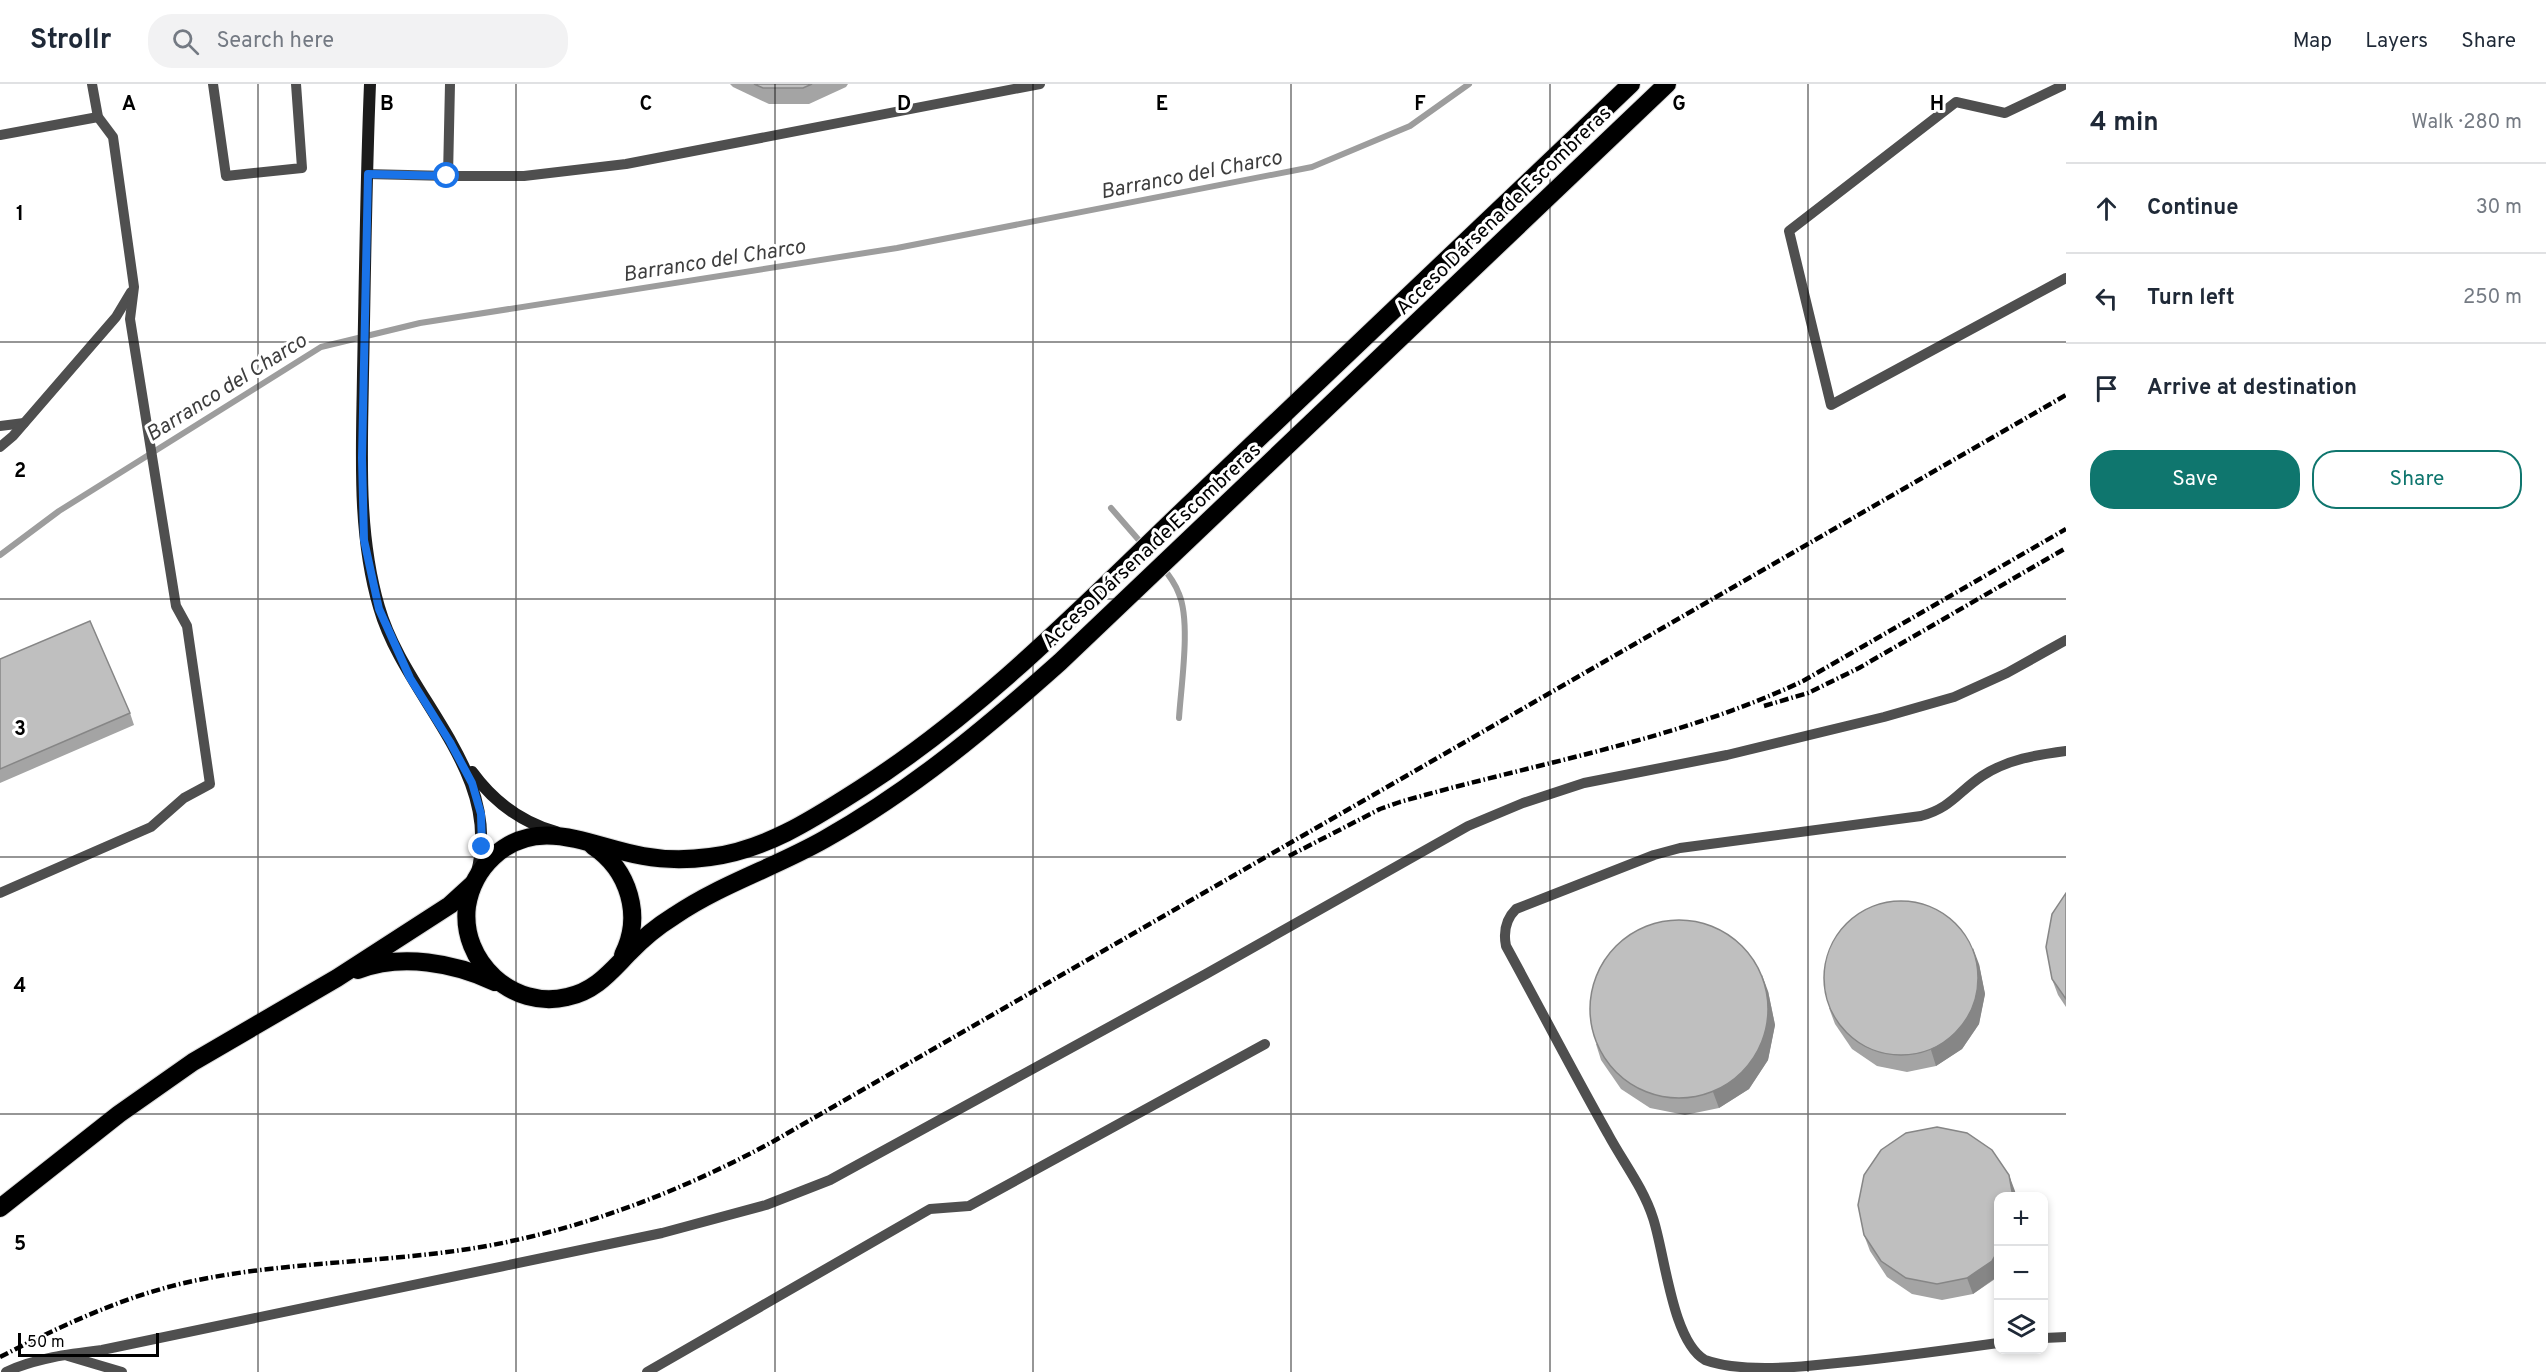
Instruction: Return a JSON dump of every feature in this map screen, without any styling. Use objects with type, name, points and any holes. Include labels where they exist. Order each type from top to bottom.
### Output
[{"type":"highway","name":"Acceso Dársena de Escombreras","points":[[1631,84],[1072,617],[981,699],[915,752],[817,816],[778,837],[735,852],[712,857],[666,859],[642,856],[576,839],[535,835],[510,844],[490,860],[475,881],[467,907],[466,920],[472,947],[485,969],[497,981],[514,992],[526,996],[548,999],[570,997],[593,987],[674,915],[732,884],[790,859],[854,823],[929,772],[997,718],[1114,611],[1667,84]]},
{"type":"highway","name":"Acceso Dársena de Escombreras","points":[[576,839],[611,861],[629,893],[633,919],[631,934],[627,948],[614,969]]},
{"type":"highway","points":[[0,1208],[119,1114],[193,1062],[337,978],[450,905],[475,881]]},
{"type":"highway","points":[[337,978],[364,968],[389,963],[432,963],[469,971],[514,992]]},
{"type":"main road","points":[[370,84],[363,372],[364,540],[379,609],[410,678],[450,742],[472,783],[481,814],[482,847],[475,881]]},
{"type":"main road","points":[[450,742],[477,779],[506,808],[545,829],[576,839]]},
{"type":"lane","points":[[0,893],[151,827],[184,798],[210,784],[188,626],[176,606],[130,319],[134,287],[113,137],[98,117],[92,84]]},
{"type":"lane","points":[[213,84],[226,176],[302,168],[296,84]]},
{"type":"lane","points":[[447,176],[450,84]]},
{"type":"lane","points":[[368,174],[524,176],[626,164],[1040,84]]},
{"type":"lane","points":[[2066,84],[2005,113],[1956,102],[1789,231],[1831,405],[2066,278]]},
{"type":"lane","points":[[0,135],[98,117]]},
{"type":"lane","points":[[0,447],[24,423],[116,317],[134,287]]},
{"type":"lane","points":[[0,426],[24,423]]},
{"type":"lane","points":[[6,1372],[24,1364],[62,1355],[102,1350],[662,1233],[766,1205],[830,1180],[1206,974],[1468,825],[1523,802],[1584,783],[1727,755],[1884,717],[1953,697],[2007,673],[2066,640]]},
{"type":"lane","points":[[1994,1344],[1874,1360],[1783,1369],[1745,1369],[1722,1366],[1705,1360],[1695,1352],[1680,1327],[1654,1220],[1643,1192],[1609,1136],[1506,946],[1504,935],[1510,915],[1516,909],[1654,855],[1712,844],[1938,812],[1980,777],[1995,768],[2014,760],[2066,751]]},
{"type":"lane","points":[[647,1372],[930,1209],[969,1206],[1265,1044]]},
{"type":"lane","points":[[2048,1338],[2066,1337]]},
{"type":"lane","points":[[62,1355],[122,1372]]},
{"type":"building","points":[[754,84],[812,84],[803,88],[763,88]]},
{"type":"building","points":[[90,621],[130,713],[0,769],[0,659]]},
{"type":"building","points":[[2066,893],[2066,999],[2052,979],[2046,947],[2052,914]]},
{"type":"building","points":[[1901,901],[1930,907],[1944,914],[1955,924],[1965,935],[1972,949],[1978,978],[1972,1007],[1965,1021],[1955,1032],[1944,1042],[1930,1049],[1901,1055],[1872,1049],[1858,1042],[1847,1032],[1837,1021],[1830,1007],[1824,978],[1830,949],[1837,935],[1847,924],[1858,914],[1872,907]]},
{"type":"building","points":[[1679,920],[1713,927],[1742,946],[1761,975],[1768,1009],[1761,1043],[1742,1072],[1713,1091],[1679,1098],[1645,1091],[1616,1072],[1597,1043],[1590,1009],[1597,975],[1616,946],[1645,927]]},
{"type":"building","points":[[1937,1127],[1967,1133],[1992,1150],[2009,1175],[2012,1192],[1994,1192],[1994,1258],[1967,1278],[1937,1284],[1906,1278],[1881,1261],[1864,1235],[1858,1205],[1864,1175],[1881,1150],[1906,1133]]},
{"type":"waterway","name":"Barranco del Charco","points":[[0,555],[59,511],[321,347],[420,323],[897,248],[1312,167],[1410,126],[1469,84]]},
{"type":"waterway","points":[[1111,508],[1144,546]]},
{"type":"waterway","points":[[1162,567],[1172,579],[1183,606],[1185,637],[1179,718]]},
{"type":"railway","points":[[0,1357],[96,1312],[172,1286],[268,1269],[481,1247],[595,1219],[704,1176],[774,1141],[2066,395]]},
{"type":"railway","points":[[1289,856],[1380,809],[1400,802],[1655,735],[1755,702],[1803,681],[2066,529]]},
{"type":"railway","points":[[1764,706],[1808,693],[1859,668],[2066,548]]},
{"type":"route","points":[[447,176],[368,174],[362,458],[364,540],[379,609],[410,678],[450,742],[472,783],[481,814],[482,847]]}]
